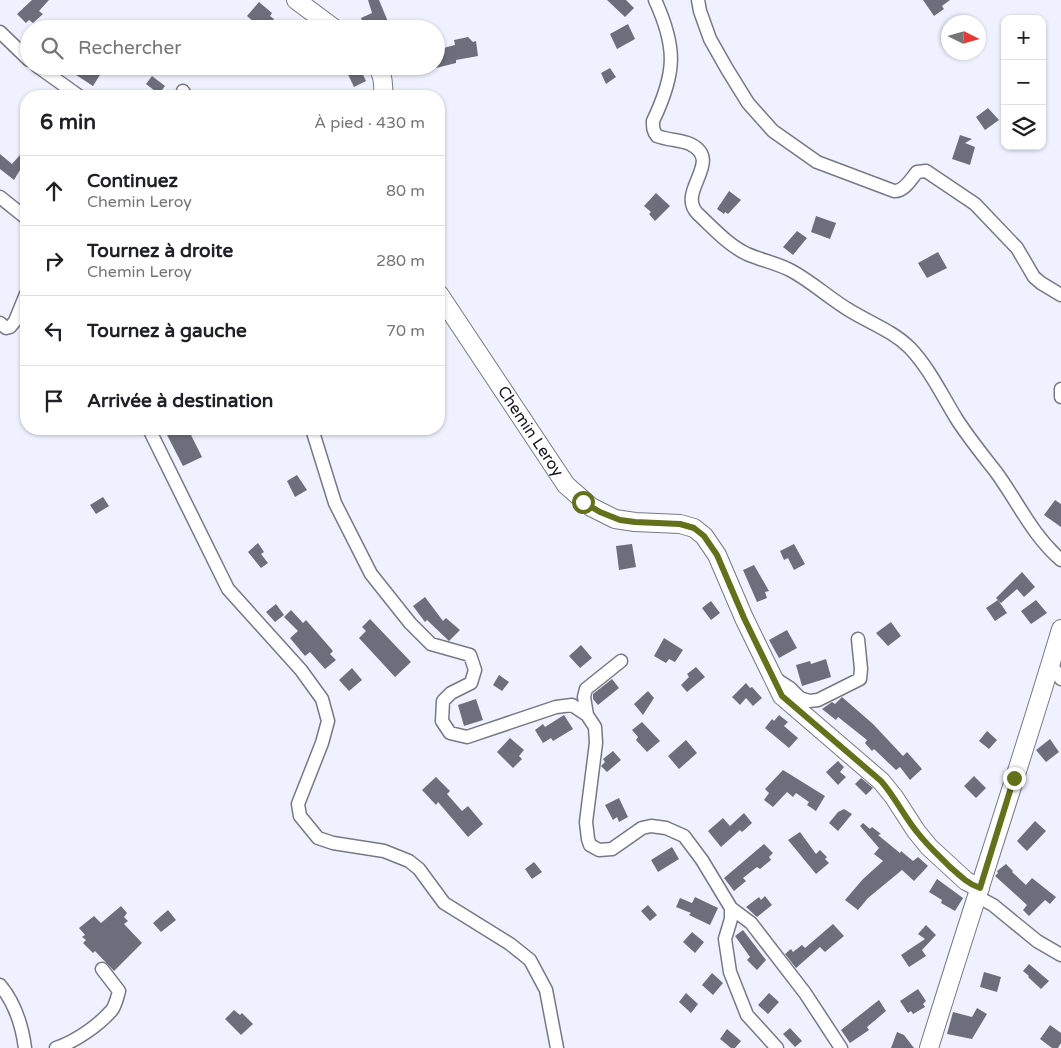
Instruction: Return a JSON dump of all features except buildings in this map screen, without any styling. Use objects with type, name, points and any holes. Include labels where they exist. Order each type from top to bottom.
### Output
[{"type":"street","points":[[296,0],[323,20]]},
{"type":"street","points":[[655,0],[666,24],[671,44],[671,67],[667,89],[653,121],[653,127],[654,132],[658,136],[689,144],[698,149],[702,158],[702,167],[700,176],[690,196],[690,202],[695,212],[732,245],[746,253],[795,273],[848,309],[896,336],[910,349],[922,363],[969,439],[997,474],[1046,547],[1061,560]]},
{"type":"street","points":[[698,0],[710,39],[731,76],[748,103],[773,130],[817,162],[894,191],[898,192],[902,189],[917,172],[926,171],[975,204],[1017,248],[1034,277],[1061,295]]},
{"type":"street","points":[[0,32],[20,51]]},
{"type":"street","points":[[50,75],[71,90]]},
{"type":"street","points":[[381,75],[384,90]]},
{"type":"street","points":[[0,197],[20,213]]},
{"type":"street","name":"Chemin Leroy","points":[[445,303],[559,476],[574,494],[591,507],[620,520],[680,524],[694,528],[704,536],[717,555],[771,676],[786,701],[881,781],[929,847],[966,882],[1037,941],[1061,955]]},
{"type":"street","points":[[0,323],[6,328],[10,327],[15,321],[20,309]]},
{"type":"street","points":[[1061,388],[1061,397]]},
{"type":"street","points":[[152,435],[228,590],[301,670],[322,699],[328,721],[322,743],[298,804],[300,816],[318,838],[333,843],[384,851],[410,861],[419,869],[444,903],[510,944],[530,960],[546,990],[557,1048]]},
{"type":"street","points":[[314,435],[335,503],[372,574],[410,623],[431,644],[470,654],[475,670],[471,684],[452,693],[443,701],[442,721],[450,733],[467,737],[556,707],[572,705],[587,715],[595,727],[596,743],[586,822],[590,844],[599,850],[612,849],[642,828],[651,826],[666,828],[684,836],[694,847],[731,908],[751,923],[805,993],[841,1048]]},
{"type":"street","points":[[928,1048],[954,966],[1055,673],[1061,630]]},
{"type":"street","points":[[771,676],[804,700],[818,700],[860,679],[858,639]]},
{"type":"street","points":[[587,715],[584,697],[586,688],[621,661]]},
{"type":"street","points":[[731,908],[731,919],[724,938],[730,972],[747,1015],[777,1048]]},
{"type":"street","points":[[56,1048],[88,1031],[117,1002],[118,991],[102,969]]},
{"type":"street","points":[[0,985],[9,995],[15,1008],[21,1025],[25,1048]]},
{"type":"route","points":[[583,502],[610,517],[620,520],[671,522],[694,528],[704,536],[714,548],[744,618],[782,696],[881,781],[929,847],[966,882],[976,887],[980,888],[1014,778]]}]
